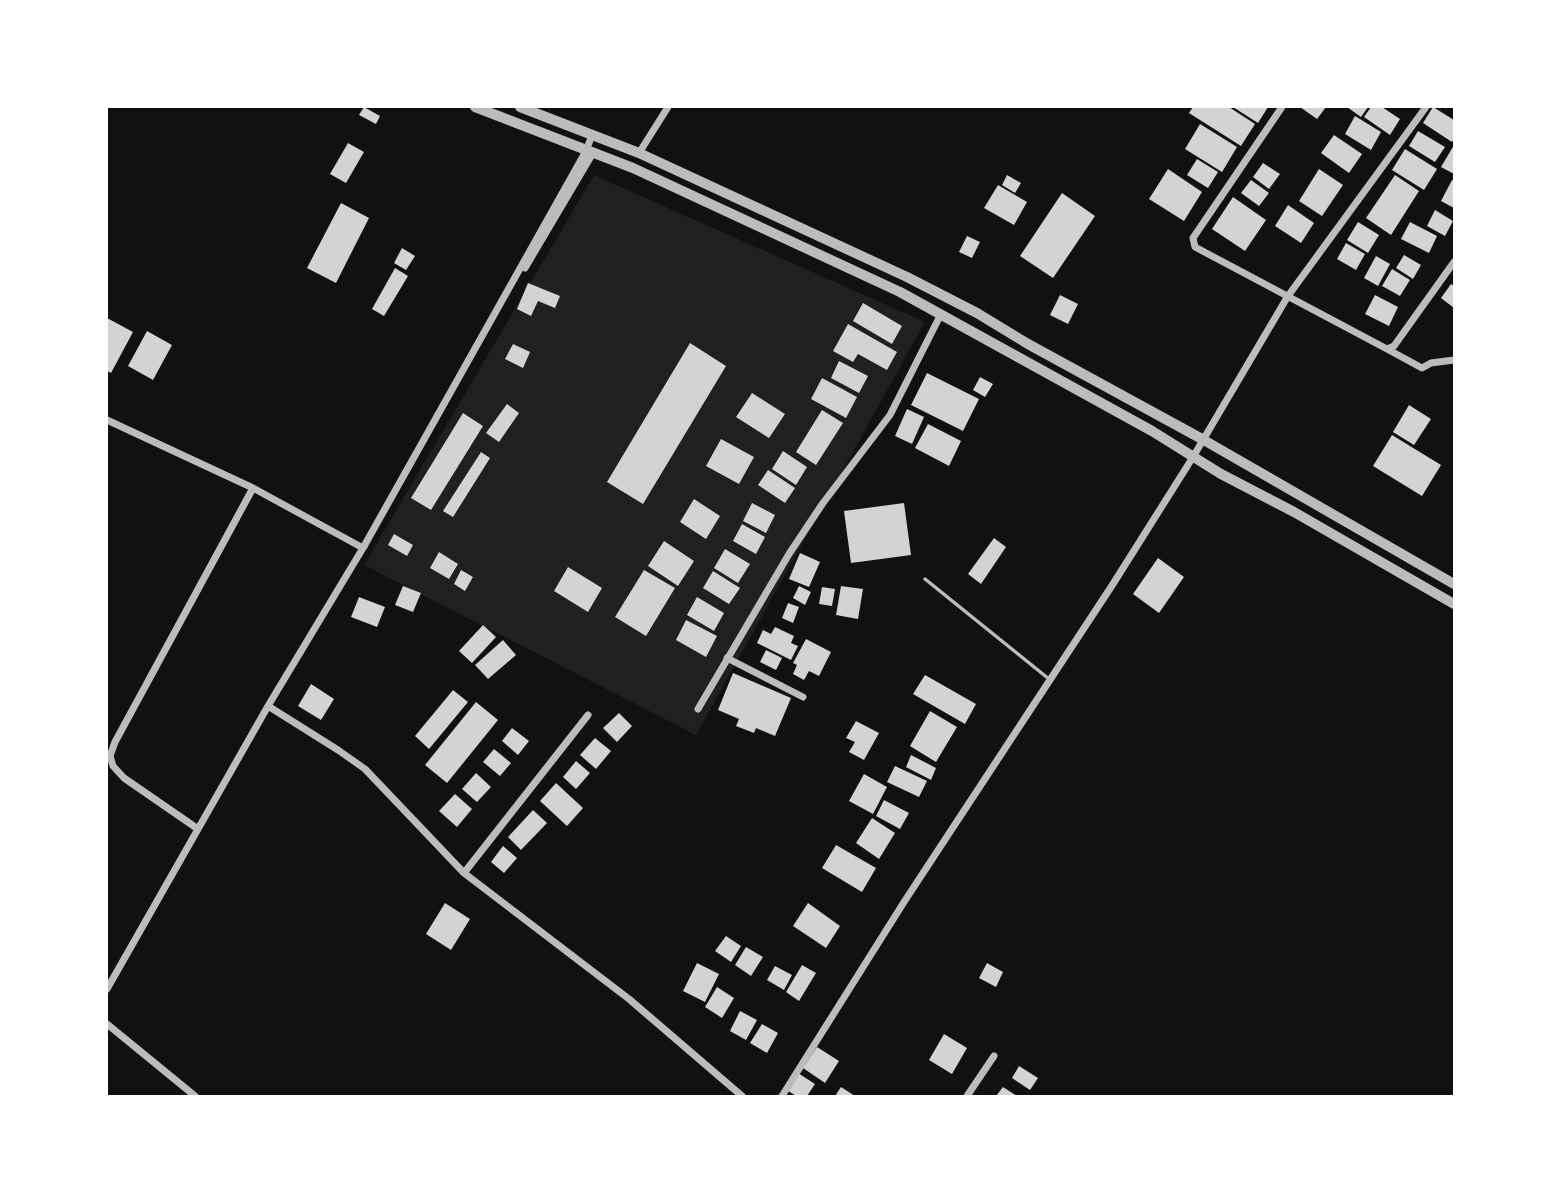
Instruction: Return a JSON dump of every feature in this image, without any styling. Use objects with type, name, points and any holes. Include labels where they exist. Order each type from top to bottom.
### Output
[{"type":"street","points":[[475,107],[633,168],[941,314],[1454,604]]},
{"type":"street","points":[[520,107],[639,153],[977,313],[1454,584]]},
{"type":"street","points":[[639,153],[668,107]]},
{"type":"street","points":[[1282,107],[1193,241],[1195,247],[1422,368],[1446,359],[1454,360]]},
{"type":"street","points":[[782,1096],[904,902],[1113,584],[1193,457],[1288,296],[1426,107]]},
{"type":"street","points":[[107,989],[589,152],[592,135]]},
{"type":"street","points":[[867,277],[874,262]]},
{"type":"street","points":[[1387,349],[1394,346],[1454,262]]},
{"type":"street","points":[[698,709],[789,554],[823,503],[890,415],[941,314]]},
{"type":"street","points":[[107,420],[253,488],[363,548]]},
{"type":"street","points":[[198,829],[124,778],[113,766],[110,755],[253,488]]},
{"type":"street","points":[[727,658],[803,697]]},
{"type":"street","points":[[268,706],[365,769],[464,873],[629,999],[742,1096]]},
{"type":"street","points":[[464,873],[588,715]]},
{"type":"street","points":[[107,1024],[195,1096]]},
{"type":"street","points":[[967,1096],[994,1056]]},
{"type":"lane","points":[[925,579],[1049,679]]},
{"type":"shaded area","points":[[594,175],[925,322],[696,735],[364,565]]},
{"type":"building","points":[[364,107],[380,116],[376,124],[359,115]]},
{"type":"building","points":[[1193,107],[1229,107],[1255,124],[1241,146],[1189,113]]},
{"type":"building","points":[[1233,107],[1268,107],[1258,123]]},
{"type":"building","points":[[1300,107],[1326,107],[1317,119]]},
{"type":"building","points":[[1347,107],[1368,107],[1361,117]]},
{"type":"building","points":[[1371,107],[1382,107],[1400,119],[1390,135],[1364,117]]},
{"type":"building","points":[[1433,107],[1454,120],[1452,142],[1423,123]]},
{"type":"building","points":[[1355,116],[1381,132],[1371,150],[1345,134]]},
{"type":"building","points":[[1200,124],[1237,147],[1222,172],[1185,149]]},
{"type":"building","points":[[1418,131],[1445,147],[1435,162],[1409,146]]},
{"type":"building","points":[[1334,135],[1362,154],[1349,173],[1321,153]]},
{"type":"building","points":[[348,143],[364,152],[346,183],[330,174]]},
{"type":"building","points":[[1454,145],[1454,174],[1441,167]]},
{"type":"building","points":[[1405,149],[1437,169],[1424,190],[1392,170]]},
{"type":"building","points":[[1197,159],[1218,172],[1208,188],[1187,175]]},
{"type":"building","points":[[1263,163],[1280,174],[1269,189],[1253,177]]},
{"type":"building","points":[[1168,169],[1202,192],[1184,221],[1149,199]]},
{"type":"building","points":[[1319,169],[1343,185],[1322,216],[1299,201]]},
{"type":"building","points":[[1007,175],[1021,183],[1015,193],[1002,185]]},
{"type":"building","points":[[1395,175],[1419,191],[1391,235],[1366,218]]},
{"type":"building","points":[[1251,180],[1269,193],[1259,206],[1241,193]]},
{"type":"building","points":[[1452,180],[1454,181],[1454,208],[1441,201]]},
{"type":"building","points":[[998,185],[1027,202],[1014,225],[984,208]]},
{"type":"building","points":[[1062,193],[1095,216],[1053,278],[1020,256]]},
{"type":"building","points":[[1233,197],[1266,220],[1245,251],[1212,229]]},
{"type":"building","points":[[341,203],[369,218],[336,283],[307,268]]},
{"type":"building","points":[[1288,205],[1314,223],[1301,243],[1275,226]]},
{"type":"building","points":[[1435,210],[1453,221],[1445,236],[1427,226]]},
{"type":"building","points":[[1358,222],[1379,235],[1368,253],[1347,240]]},
{"type":"building","points":[[1410,222],[1437,236],[1429,253],[1401,239]]},
{"type":"building","points":[[967,236],[980,242],[972,258],[959,252]]},
{"type":"building","points":[[1346,243],[1365,254],[1356,270],[1337,259]]},
{"type":"building","points":[[402,248],[415,256],[406,270],[394,263]]},
{"type":"building","points":[[1404,255],[1421,265],[1413,279],[1396,268]]},
{"type":"building","points":[[1376,256],[1390,264],[1378,286],[1364,278]]},
{"type":"building","points":[[395,268],[408,276],[384,316],[372,309]]},
{"type":"building","points":[[1392,269],[1410,280],[1400,296],[1382,286]]},
{"type":"building","points":[[528,283],[560,296],[555,308],[538,301],[531,316],[517,309]]},
{"type":"building","points":[[1451,284],[1454,286],[1454,308],[1441,298]]},
{"type":"building","points":[[1060,295],[1078,304],[1068,324],[1050,315]]},
{"type":"building","points":[[1375,295],[1398,307],[1389,326],[1365,314]]},
{"type":"building","points":[[863,303],[902,326],[892,344],[853,321]]},
{"type":"building","points":[[107,318],[133,332],[111,373],[107,371]]},
{"type":"building","points":[[848,324],[897,352],[887,370],[858,354],[853,362],[833,351]]},
{"type":"building","points":[[147,331],[172,345],[153,380],[128,366]]},
{"type":"building","points":[[690,343],[726,366],[643,504],[607,482]]},
{"type":"building","points":[[513,344],[530,352],[523,368],[505,359]]},
{"type":"building","points":[[839,361],[868,376],[859,393],[831,378]]},
{"type":"building","points":[[927,373],[979,399],[963,431],[911,405]]},
{"type":"building","points":[[980,377],[993,384],[985,397],[973,390]]},
{"type":"building","points":[[822,378],[857,397],[846,418],[811,399]]},
{"type":"building","points":[[752,393],[785,414],[769,438],[736,417]]},
{"type":"building","points":[[507,404],[519,413],[499,442],[486,433]]},
{"type":"building","points":[[1409,405],[1431,419],[1414,445],[1393,432]]},
{"type":"building","points":[[907,409],[924,417],[912,444],[895,436]]},
{"type":"building","points":[[822,410],[843,423],[816,465],[796,452]]},
{"type":"building","points":[[463,413],[483,426],[431,510],[411,498]]},
{"type":"building","points":[[928,424],[961,441],[949,466],[915,448]]},
{"type":"building","points":[[1392,435],[1441,465],[1422,496],[1373,466]]},
{"type":"building","points":[[721,439],[754,457],[739,484],[706,466]]},
{"type":"building","points":[[783,451],[807,467],[796,485],[772,469]]},
{"type":"building","points":[[481,452],[490,458],[453,517],[443,511]]},
{"type":"building","points":[[768,470],[795,488],[785,503],[758,485]]},
{"type":"building","points":[[694,499],[720,516],[706,539],[680,522]]},
{"type":"building","points":[[752,503],[775,515],[766,533],[743,521]]},
{"type":"building","points":[[904,503],[911,555],[851,563],[844,511]]},
{"type":"building","points":[[742,524],[765,537],[756,554],[733,541]]},
{"type":"building","points":[[394,534],[413,545],[407,556],[388,545]]},
{"type":"building","points":[[994,538],[1006,547],[981,584],[968,574]]},
{"type":"building","points":[[664,541],[694,561],[678,586],[648,566]]},
{"type":"building","points":[[725,549],[750,564],[738,583],[714,568]]},
{"type":"building","points":[[439,552],[458,564],[449,579],[430,568]]},
{"type":"building","points":[[800,553],[820,562],[809,587],[789,579]]},
{"type":"building","points":[[1158,558],[1184,577],[1159,613],[1133,594]]},
{"type":"building","points":[[568,567],[602,588],[588,612],[554,591]]},
{"type":"building","points":[[461,570],[473,577],[465,591],[454,584]]},
{"type":"building","points":[[644,570],[675,588],[646,636],[615,617]]},
{"type":"building","points":[[713,571],[740,588],[729,604],[703,588]]},
{"type":"building","points":[[403,586],[421,593],[413,612],[395,605]]},
{"type":"building","points":[[799,586],[811,592],[805,605],[793,598]]},
{"type":"building","points":[[841,586],[863,589],[858,619],[836,615]]},
{"type":"building","points":[[822,587],[835,589],[832,606],[819,604]]},
{"type":"building","points":[[359,597],[385,607],[377,627],[351,617]]},
{"type":"building","points":[[697,597],[724,613],[714,631],[687,615]]},
{"type":"building","points":[[788,603],[799,607],[793,623],[782,618]]},
{"type":"building","points":[[686,620],[717,636],[706,657],[676,640]]},
{"type":"building","points":[[483,625],[496,637],[472,663],[459,651]]},
{"type":"building","points":[[775,627],[794,636],[791,643],[798,646],[791,660],[757,643],[763,630],[771,634]]},
{"type":"building","points":[[806,639],[831,652],[819,676],[809,671],[804,680],[793,674],[797,665],[793,663]]},
{"type":"building","points":[[503,640],[516,655],[488,679],[475,665]]},
{"type":"building","points":[[766,650],[782,658],[776,670],[760,662]]},
{"type":"building","points":[[733,673],[791,698],[775,736],[756,728],[754,733],[736,726],[739,719],[718,710]]},
{"type":"building","points":[[925,675],[976,704],[965,724],[913,694]]},
{"type":"building","points":[[311,684],[334,699],[321,720],[298,706]]},
{"type":"building","points":[[453,690],[468,702],[429,749],[415,736]]},
{"type":"building","points":[[476,702],[498,720],[447,783],[425,765]]},
{"type":"building","points":[[930,711],[957,727],[936,762],[910,746]]},
{"type":"building","points":[[619,713],[632,726],[617,742],[603,728]]},
{"type":"building","points":[[856,721],[879,733],[864,760],[849,752],[855,742],[846,738]]},
{"type":"building","points":[[512,728],[529,741],[518,755],[502,741]]},
{"type":"building","points":[[595,738],[611,751],[596,769],[580,755]]},
{"type":"building","points":[[494,749],[511,763],[500,776],[483,762]]},
{"type":"building","points":[[911,755],[936,768],[931,780],[906,767]]},
{"type":"building","points":[[576,761],[590,773],[576,789],[563,777]]},
{"type":"building","points":[[895,766],[927,781],[919,797],[887,782]]},
{"type":"building","points":[[476,773],[491,787],[477,802],[462,789]]},
{"type":"building","points":[[864,774],[887,787],[873,814],[849,801]]},
{"type":"building","points":[[556,783],[583,808],[567,826],[540,801]]},
{"type":"building","points":[[455,794],[472,809],[457,827],[439,811]]},
{"type":"building","points":[[884,800],[909,813],[900,829],[876,816]]},
{"type":"building","points":[[533,810],[547,823],[521,850],[508,837]]},
{"type":"building","points":[[872,818],[895,833],[879,859],[856,843]]},
{"type":"building","points":[[836,845],[876,868],[862,892],[822,868]]},
{"type":"building","points":[[503,846],[517,858],[504,873],[491,862]]},
{"type":"building","points":[[445,903],[470,919],[451,950],[426,934]]},
{"type":"building","points":[[808,903],[840,926],[826,948],[793,926]]},
{"type":"building","points":[[726,936],[741,946],[731,962],[715,951]]},
{"type":"building","points":[[746,947],[763,957],[751,976],[735,965]]},
{"type":"building","points":[[697,963],[719,974],[705,1002],[683,991]]},
{"type":"building","points":[[987,963],[1003,972],[996,987],[979,978]]},
{"type":"building","points":[[802,965],[816,973],[799,1001],[786,992]]},
{"type":"building","points":[[775,966],[792,975],[784,990],[767,980]]},
{"type":"building","points":[[717,987],[734,998],[722,1018],[705,1007]]},
{"type":"building","points":[[740,1011],[757,1020],[746,1040],[730,1031]]},
{"type":"building","points":[[762,1024],[778,1033],[767,1053],[750,1043]]},
{"type":"building","points":[[944,1034],[967,1048],[952,1074],[929,1060]]},
{"type":"building","points":[[817,1047],[839,1061],[825,1083],[803,1068]]},
{"type":"building","points":[[1019,1066],[1038,1078],[1030,1090],[1012,1078]]},
{"type":"building","points":[[798,1073],[815,1084],[807,1096],[796,1096],[787,1090]]},
{"type":"building","points":[[841,1087],[855,1096],[835,1096]]},
{"type":"building","points":[[1003,1087],[1017,1096],[996,1096]]}]
